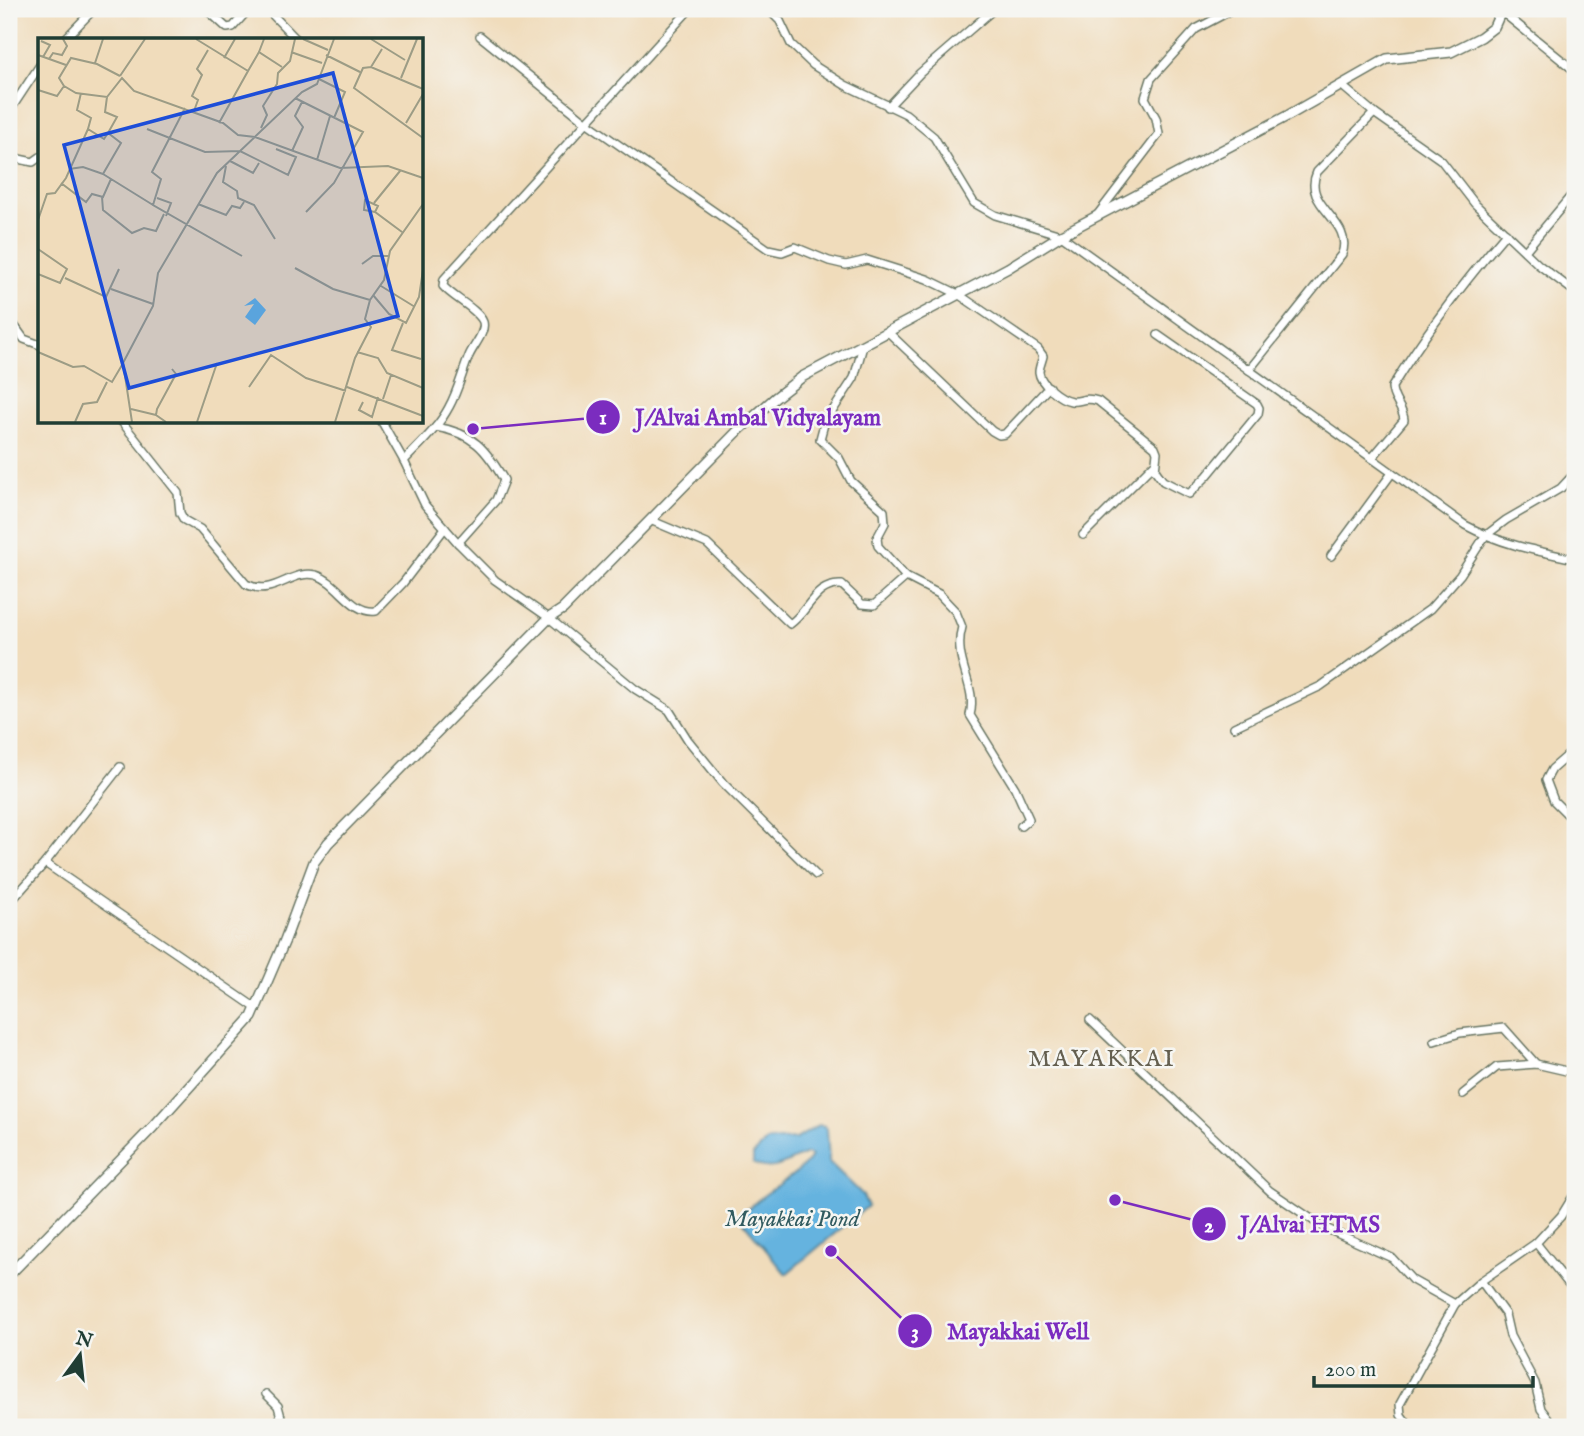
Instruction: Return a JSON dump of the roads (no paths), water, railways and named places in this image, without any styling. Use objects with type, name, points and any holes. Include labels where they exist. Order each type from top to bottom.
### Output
[{"type":"street","points":[[66,38],[94,9]]},
{"type":"street","points":[[206,9],[227,28],[233,27],[249,9]]},
{"type":"street","points":[[267,9],[294,38]]},
{"type":"street","points":[[404,461],[436,427],[450,406],[470,354],[483,330],[483,321],[450,294],[443,286],[444,279],[690,9]]},
{"type":"street","points":[[768,9],[780,21],[791,44],[813,65],[845,85],[906,114],[933,137],[974,203],[995,215],[1061,235],[1465,525],[1485,536],[1520,548],[1575,559]]},
{"type":"street","points":[[888,107],[920,74],[994,9]]},
{"type":"street","points":[[1095,218],[1159,134],[1156,118],[1145,98],[1151,79],[1196,29],[1234,9]]},
{"type":"street","points":[[9,1275],[153,1127],[253,1017],[314,862],[328,842],[738,431],[802,377],[1009,268],[1061,235],[1387,59],[1451,52],[1488,32],[1494,27],[1502,10],[1575,71]]},
{"type":"street","points":[[480,36],[586,122],[768,249],[782,253],[795,247],[846,265],[867,260],[927,279],[958,294],[1038,349],[1043,356],[1039,371],[1042,381],[1062,398],[1073,402],[1086,397],[1098,401],[1155,447],[1157,452],[1154,464],[1083,535]]},
{"type":"street","points":[[9,112],[38,68]]},
{"type":"street","points":[[1341,85],[1374,113],[1441,160],[1475,204],[1525,251],[1575,291]]},
{"type":"street","points":[[1249,370],[1342,254],[1346,244],[1342,231],[1316,196],[1313,182],[1317,172],[1374,113]]},
{"type":"street","points":[[9,153],[19,159],[33,162],[38,159]]},
{"type":"street","points":[[1525,251],[1575,191]]},
{"type":"street","points":[[1371,458],[1404,420],[1404,414],[1392,396],[1392,387],[1421,340],[1462,284],[1506,233]]},
{"type":"street","points":[[9,318],[24,340],[38,344]]},
{"type":"street","points":[[888,332],[999,435],[1005,433],[1049,387]]},
{"type":"street","points":[[1154,464],[1163,481],[1183,493],[1191,494],[1258,414],[1259,408],[1236,387],[1158,335]]},
{"type":"street","points":[[863,346],[854,378],[824,424],[820,439],[839,458],[852,481],[884,511],[885,523],[877,538],[878,546],[906,577],[939,594],[956,612],[962,627],[959,639],[961,661],[973,703],[970,715],[1015,788],[1029,819],[1021,826]]},
{"type":"street","points":[[123,424],[178,493],[180,513],[184,520],[200,529],[246,584],[253,588],[263,590],[306,574],[316,575],[328,581],[362,610],[376,611],[403,583],[445,528]]},
{"type":"street","points":[[384,424],[425,505],[458,543],[495,580],[549,618],[635,689],[669,710],[688,740],[723,783],[816,875]]},
{"type":"street","points":[[436,427],[455,430],[487,452],[504,480],[496,500],[458,543]]},
{"type":"street","points":[[1331,556],[1392,473]]},
{"type":"street","points":[[1234,727],[1321,686],[1430,609],[1460,575],[1485,536],[1506,520],[1561,488],[1575,473]]},
{"type":"street","points":[[650,520],[707,544],[790,624],[821,590],[832,584],[842,584],[862,604],[874,605],[906,577]]},
{"type":"street","points":[[1575,749],[1552,769],[1546,780],[1554,801],[1575,822]]},
{"type":"street","points":[[9,899],[14,898],[45,863],[120,766]]},
{"type":"street","points":[[45,863],[256,1008]]},
{"type":"street","points":[[1090,1020],[1270,1191],[1323,1227],[1392,1258],[1412,1280],[1455,1304]]},
{"type":"street","points":[[1434,1041],[1460,1032],[1504,1028],[1536,1064]]},
{"type":"street","points":[[1464,1094],[1497,1067],[1536,1064],[1575,1073]]},
{"type":"street","points":[[1410,1427],[1401,1415],[1400,1404],[1455,1304],[1481,1281],[1536,1243],[1561,1216],[1575,1193]]},
{"type":"street","points":[[1536,1243],[1575,1292]]},
{"type":"street","points":[[1481,1281],[1505,1314],[1510,1336],[1535,1383],[1541,1409],[1555,1427]]},
{"type":"street","points":[[266,1394],[278,1406],[281,1417],[276,1427]]},
{"type":"water","name":"Mayakkai Pond","points":[[819,1125],[827,1129],[829,1162],[862,1194],[868,1206],[786,1274],[742,1217],[758,1200],[807,1163],[811,1156],[807,1154],[768,1168],[753,1163],[753,1155],[767,1141],[796,1139]]},
{"type":"place","name":"J/Alvai Ambal Vidyalayam","points":[[473,429]]},
{"type":"place","name":"J/Alvai HTMS","points":[[1115,1200]]},
{"type":"place","name":"Mayakkai Well","points":[[831,1251]]},
{"type":"district","name":"MAYAKKAI","points":[[1102,1059]]}]
